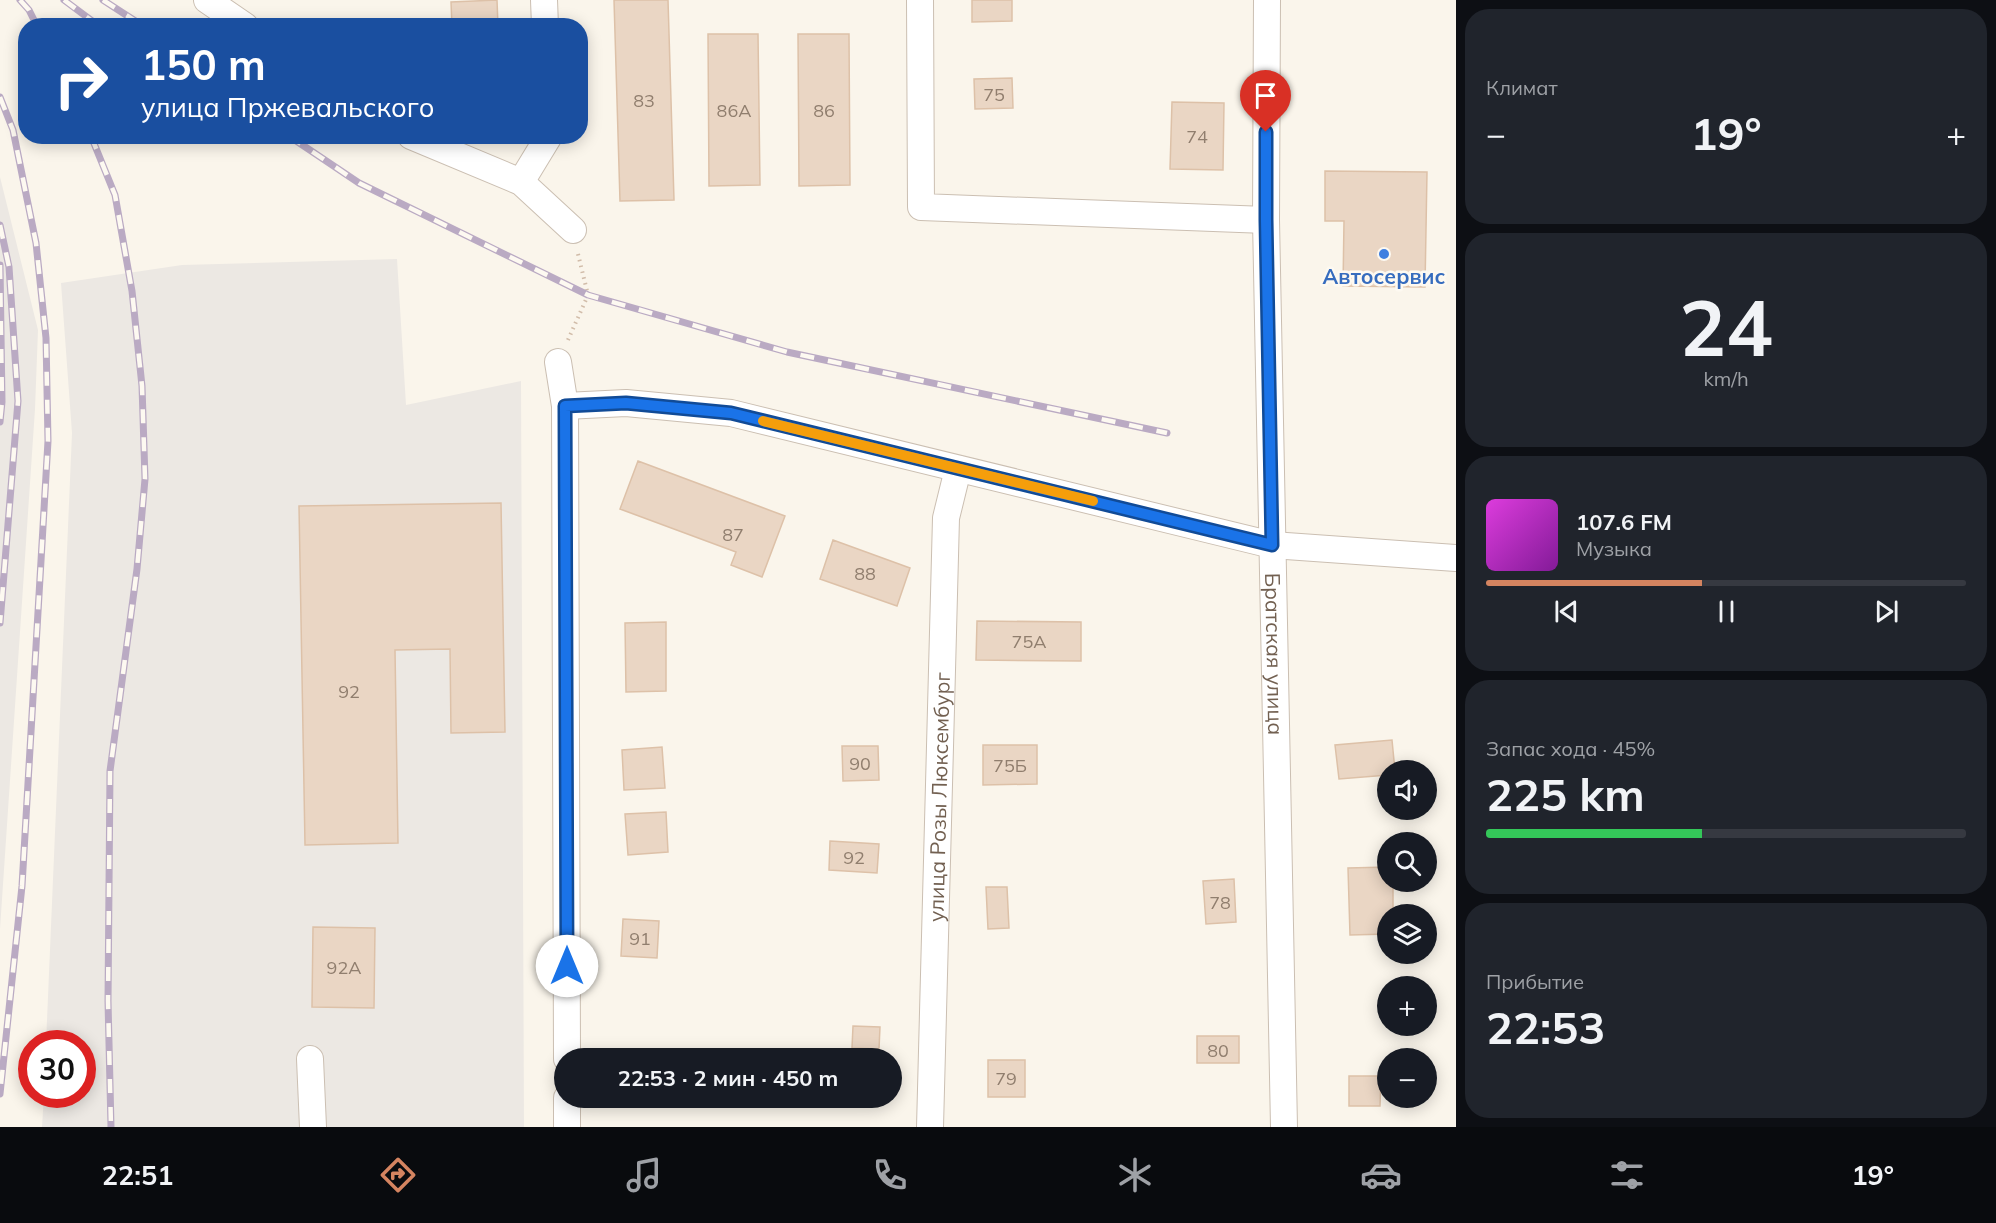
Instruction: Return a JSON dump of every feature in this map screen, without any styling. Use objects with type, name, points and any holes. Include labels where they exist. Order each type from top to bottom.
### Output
[{"type":"street","points":[[207,0],[233,18]]},
{"type":"street","points":[[544,0],[545,18]]},
{"type":"street","points":[[920,0],[921,207],[1266,220]]},
{"type":"street","name":"Братская улица","points":[[1267,0],[1266,220],[1284,1127]]},
{"type":"street","points":[[430,144],[521,182],[573,230]]},
{"type":"street","points":[[521,182],[544,144]]},
{"type":"street","points":[[558,362],[565,406],[567,1048]]},
{"type":"street","points":[[565,406],[626,403],[731,413],[1272,545],[1456,558]]},
{"type":"street","name":"улица Розы Люксембург","points":[[930,1127],[946,518],[958,469]]},
{"type":"street","points":[[310,1059],[312,1127]]},
{"type":"street","points":[[567,1108],[567,1127]]},
{"type":"path","points":[[558,362],[588,295],[573,230]]},
{"type":"shaded area","points":[[0,177],[38,330],[35,409],[0,929]]},
{"type":"shaded area","points":[[397,259],[406,405],[521,381],[524,1127],[42,1127],[43,1108],[96,1108],[96,1030],[47,1030],[72,433],[61,283],[182,265]]},
{"type":"building","points":[[497,0],[498,18],[452,18],[451,2]]},
{"type":"building","points":[[614,0],[668,0],[674,200],[620,201]]},
{"type":"building","points":[[972,0],[1012,0],[1012,21],[972,22]]},
{"type":"building","points":[[708,34],[758,34],[760,185],[709,186]]},
{"type":"building","points":[[798,34],[849,34],[850,185],[799,186]]},
{"type":"building","points":[[1012,78],[1013,108],[975,109],[974,79]]},
{"type":"building","points":[[1172,102],[1224,103],[1223,170],[1170,169]]},
{"type":"building","name":"Автосервис","points":[[1325,171],[1427,172],[1425,287],[1343,286],[1344,221],[1325,221]]},
{"type":"building","points":[[638,461],[785,516],[762,577],[731,565],[736,552],[620,509]]},
{"type":"building","points":[[501,503],[505,732],[451,733],[450,649],[395,650],[398,843],[305,845],[299,506]]},
{"type":"building","points":[[833,540],[910,568],[897,606],[820,579]]},
{"type":"building","points":[[977,621],[1081,622],[1081,661],[976,660]]},
{"type":"building","points":[[666,622],[666,691],[626,692],[625,623]]},
{"type":"building","points":[[1392,740],[1394,760],[1377,760],[1377,776],[1339,779],[1335,745]]},
{"type":"building","points":[[983,745],[1037,745],[1037,784],[983,785]]},
{"type":"building","points":[[842,746],[878,746],[879,780],[843,781]]},
{"type":"building","points":[[662,747],[665,788],[624,790],[622,750]]},
{"type":"building","points":[[666,812],[668,852],[628,855],[625,814]]},
{"type":"building","points":[[830,841],[879,844],[877,873],[829,870]]},
{"type":"building","points":[[1377,867],[1377,892],[1393,892],[1393,904],[1377,904],[1377,934],[1350,935],[1348,868]]},
{"type":"building","points":[[1234,879],[1236,922],[1206,924],[1203,881]]},
{"type":"building","points":[[986,887],[1007,887],[1009,928],[988,929]]},
{"type":"building","points":[[623,919],[659,921],[657,958],[621,956]]},
{"type":"building","points":[[313,927],[375,928],[374,1008],[312,1007]]},
{"type":"building","points":[[853,1026],[880,1027],[879,1048],[852,1048]]},
{"type":"building","points":[[1197,1036],[1239,1036],[1239,1063],[1197,1063]]},
{"type":"building","points":[[988,1060],[1025,1060],[1025,1097],[988,1097]]},
{"type":"building","points":[[1349,1076],[1377,1076],[1377,1106],[1349,1106]]},
{"type":"railway","points":[[20,0],[33,18]]},
{"type":"railway","points":[[64,0],[88,18]]},
{"type":"railway","points":[[103,0],[131,18]]},
{"type":"railway","points":[[0,97],[13,130],[36,243],[46,338],[48,441],[22,886],[0,1094]]},
{"type":"railway","points":[[94,144],[115,195],[132,291],[142,386],[145,479],[137,569],[110,771],[108,1001],[111,1127]]},
{"type":"railway","points":[[301,144],[359,183],[588,295],[787,352],[1167,433]]},
{"type":"railway","points":[[0,225],[9,267],[18,401],[0,623]]},
{"type":"railway","points":[[0,265],[2,402],[0,422]]},
{"type":"slow traffic","points":[[763,421],[1093,501]]},
{"type":"place","name":"Автосервис","points":[[1384,254]]},
{"type":"route","points":[[567,966],[565,406],[626,403],[731,413],[1272,545],[1266,132]]}]
